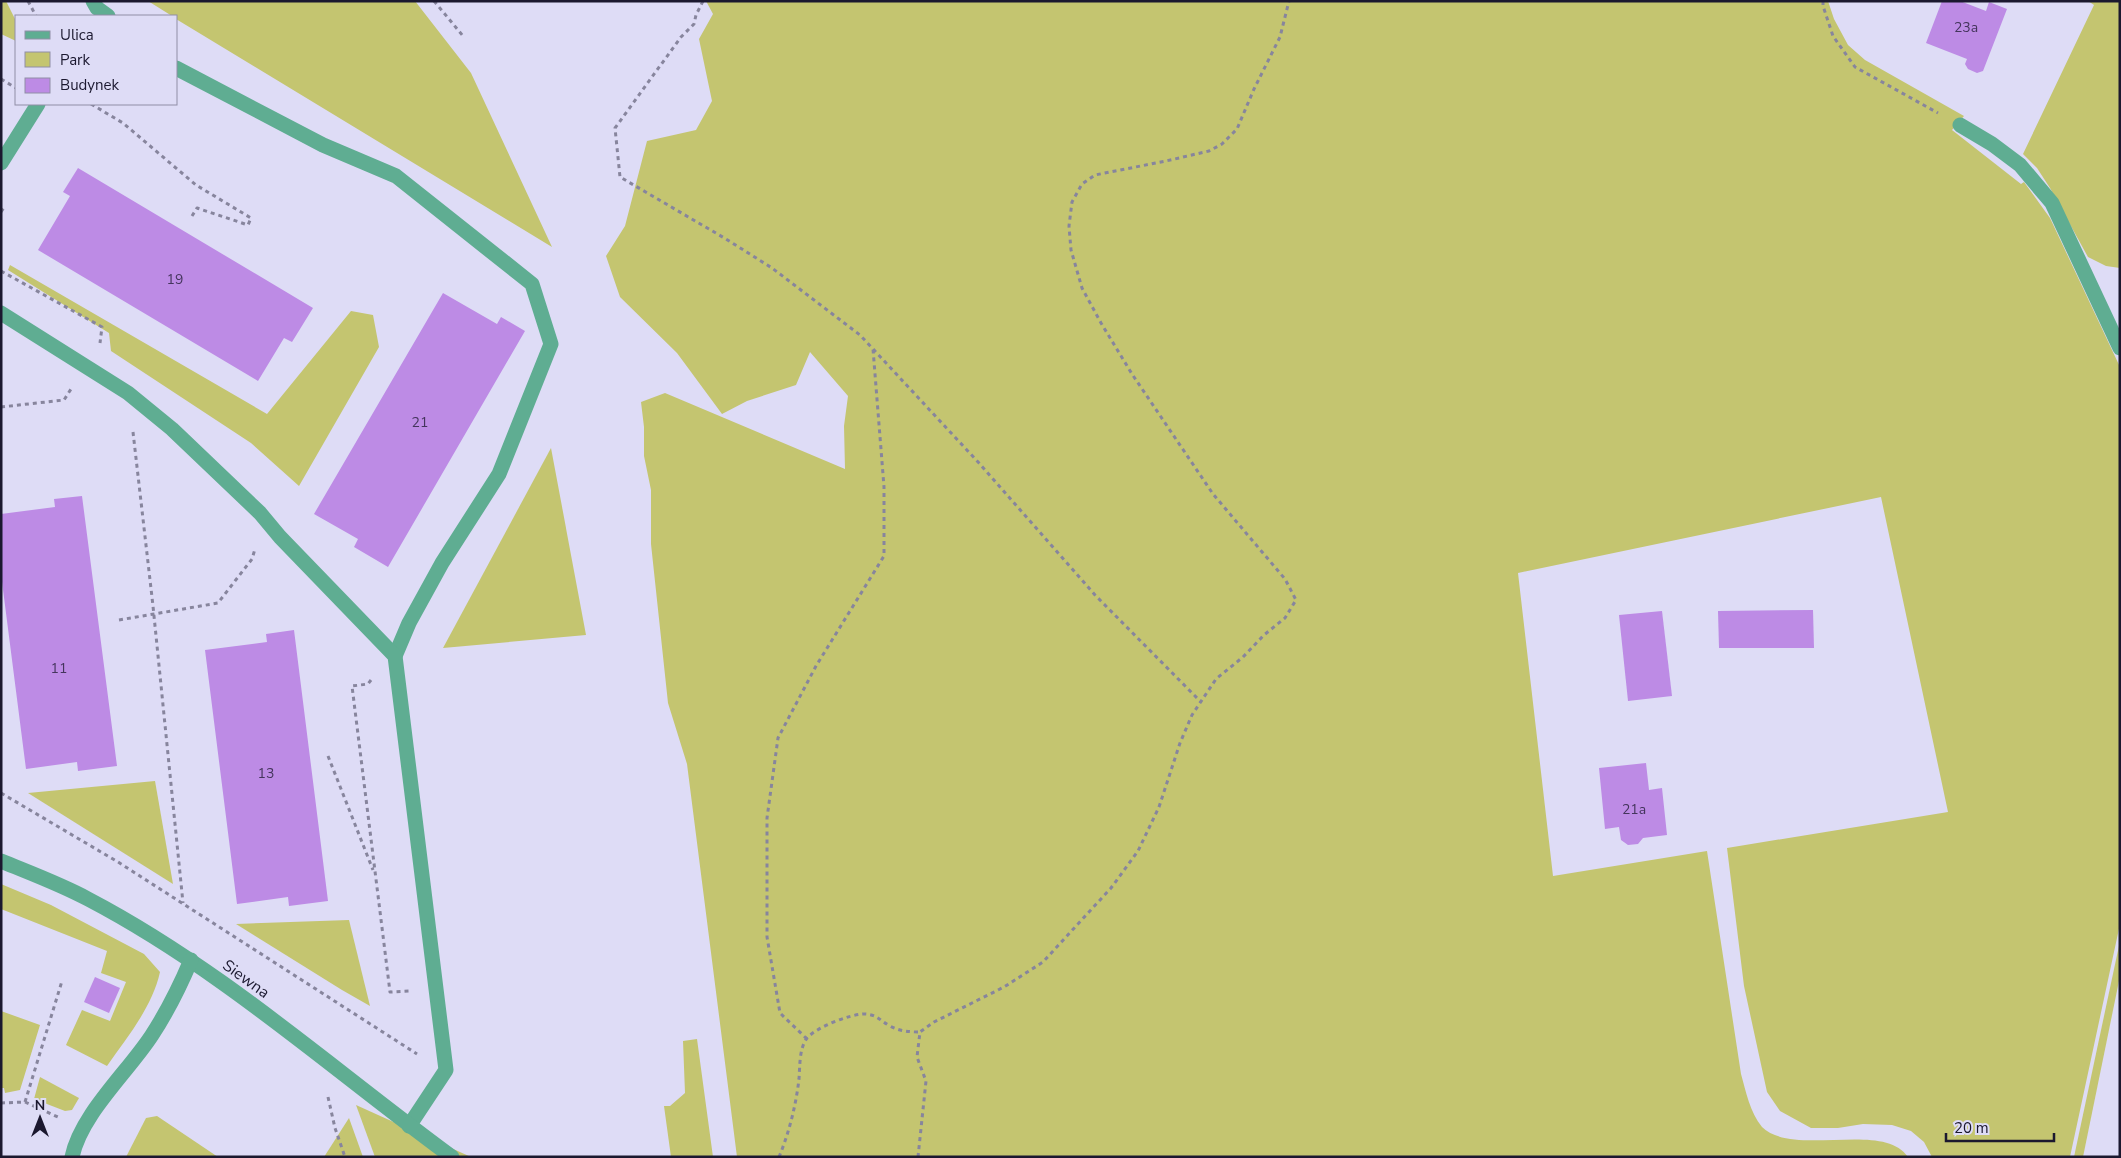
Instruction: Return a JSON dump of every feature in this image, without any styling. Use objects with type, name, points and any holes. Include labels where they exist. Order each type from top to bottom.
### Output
[{"type":"street","points":[[178,69],[324,145],[396,176],[532,284],[551,344],[499,474],[442,563],[409,623],[395,656],[446,1070],[410,1126]]},
{"type":"street","points":[[1,163],[37,105]]},
{"type":"street","points":[[1960,125],[1992,144],[2020,165],[2052,203],[2120,348]]},
{"type":"street","points":[[1,313],[128,393],[172,429],[260,513],[280,537],[395,656]]},
{"type":"street","name":"Siewna","points":[[1,861],[87,898],[191,960],[247,1000],[452,1157]]},
{"type":"street","points":[[72,1157],[84,1128],[152,1036],[178,990],[191,960]]},
{"type":"path","points":[[28,1],[35,15]]},
{"type":"path","points":[[434,1],[463,36]]},
{"type":"path","points":[[703,1],[694,24],[681,37],[614,128],[620,177],[772,268],[860,335],[979,463],[1095,594],[1200,702]]},
{"type":"path","points":[[779,1157],[785,1142],[793,1108],[799,1078],[799,1062],[807,1039],[823,1026],[863,1014],[878,1016],[890,1026],[907,1032],[920,1032],[934,1022],[1004,987],[1043,962],[1111,888],[1138,851],[1160,807],[1180,743],[1192,715],[1216,679],[1285,618],[1296,600],[1285,579],[1213,494],[1100,323],[1082,288],[1071,250],[1069,226],[1072,202],[1082,184],[1095,175],[1166,162],[1209,151],[1222,144],[1237,129],[1254,89],[1280,37],[1289,1]]},
{"type":"path","points":[[1824,1],[1833,36],[1855,67],[1960,125]]},
{"type":"path","points":[[1,79],[15,87]]},
{"type":"path","points":[[93,105],[123,123],[196,186],[251,218],[248,225],[197,208],[192,216]]},
{"type":"path","points":[[1,212],[5,206]]},
{"type":"path","points":[[807,1039],[780,1013],[767,937],[767,818],[778,738],[816,666],[884,556],[884,487],[873,348]]},
{"type":"path","points":[[1,406],[64,400],[75,382]]},
{"type":"path","points":[[128,393],[154,615],[184,904]]},
{"type":"path","points":[[119,620],[218,604],[252,559],[256,548],[248,542]]},
{"type":"path","points":[[374,676],[368,684],[352,686],[390,992],[416,991]]},
{"type":"path","points":[[328,756],[375,875]]},
{"type":"path","points":[[1,793],[118,862],[428,1061],[446,1070]]},
{"type":"path","points":[[25,1102],[62,981]]},
{"type":"path","points":[[918,1157],[926,1081],[917,1057],[920,1032]]},
{"type":"path","points":[[328,1063],[328,1094],[345,1157]]},
{"type":"path","points":[[1,1103],[25,1102],[84,1128]]},
{"type":"green space","points":[[1,1],[6,1],[15,19],[15,41],[1,34]]},
{"type":"green space","points":[[148,1],[415,1],[471,73],[552,247],[178,20],[178,15],[170,15]]},
{"type":"green space","points":[[706,1],[1828,1],[1834,19],[1848,45],[1865,60],[1964,116],[1952,130],[2021,184],[2024,182],[2050,218],[2120,367],[2120,924],[2070,1157],[1932,1157],[1924,1142],[1911,1131],[1892,1125],[1863,1124],[1838,1128],[1811,1128],[1780,1111],[1767,1092],[1744,986],[1727,848],[1948,812],[1881,497],[1518,573],[1553,876],[1707,851],[1741,1074],[1754,1115],[1762,1127],[1776,1136],[1795,1140],[1859,1139],[1879,1141],[1896,1146],[1908,1157],[737,1157],[687,764],[668,703],[651,544],[651,490],[644,456],[644,427],[641,402],[665,393],[845,469],[844,426],[848,396],[810,352],[796,385],[747,401],[722,414],[677,353],[620,297],[606,256],[625,226],[647,141],[696,130],[712,101],[699,39],[713,14]]},
{"type":"green space","points":[[2088,1],[2120,1],[2120,268],[2106,266],[2088,257],[2050,188],[2037,168],[2023,154],[2094,5]]},
{"type":"green space","points":[[10,265],[267,414],[351,311],[373,315],[379,347],[299,486],[251,443],[111,351],[109,333],[8,270]]},
{"type":"green space","points":[[551,448],[586,635],[443,648]]},
{"type":"green space","points":[[155,781],[173,884],[28,793]]},
{"type":"green space","points":[[1,884],[51,905],[144,954],[160,972],[145,1010],[107,1066],[66,1045],[82,1010],[110,1021],[126,982],[101,973],[107,951],[1,909]]},
{"type":"green space","points":[[349,920],[370,1006],[236,924]]},
{"type":"green space","points":[[2120,941],[2120,976],[2083,1157],[2074,1157]]},
{"type":"green space","points":[[1,1011],[40,1025],[20,1090],[5,1093],[4,1088],[1,1088]]},
{"type":"green space","points":[[697,1039],[713,1157],[671,1157],[664,1106],[670,1106],[685,1093],[683,1041]]},
{"type":"green space","points":[[40,1077],[79,1098],[72,1110],[65,1111],[34,1099]]},
{"type":"green space","points":[[356,1105],[471,1157],[375,1157]]},
{"type":"green space","points":[[157,1116],[218,1157],[126,1157],[146,1118]]},
{"type":"green space","points":[[349,1118],[363,1157],[324,1157]]},
{"type":"building","points":[[1942,1],[1960,1],[1986,11],[1989,2],[2007,9],[1983,71],[1977,73],[1968,69],[1965,64],[1967,59],[1926,43]]},
{"type":"building","points":[[78,168],[313,308],[292,342],[284,338],[258,381],[38,250],[70,196],[63,192]]},
{"type":"building","points":[[443,293],[497,324],[501,317],[525,331],[388,567],[354,547],[358,539],[314,514]]},
{"type":"building","points":[[82,496],[117,766],[78,771],[77,762],[26,769],[1,574],[1,514],[55,507],[54,499]]},
{"type":"building","points":[[1813,610],[1814,648],[1719,648],[1718,611]]},
{"type":"building","points":[[1662,611],[1672,696],[1628,701],[1619,615]]},
{"type":"building","points":[[294,630],[328,901],[289,906],[288,897],[237,904],[205,650],[267,642],[266,634]]},
{"type":"building","points":[[1646,763],[1649,790],[1662,788],[1667,835],[1643,838],[1638,844],[1628,845],[1621,840],[1619,827],[1605,829],[1599,768]]},
{"type":"building","points":[[95,977],[120,988],[109,1013],[84,1002]]}]
